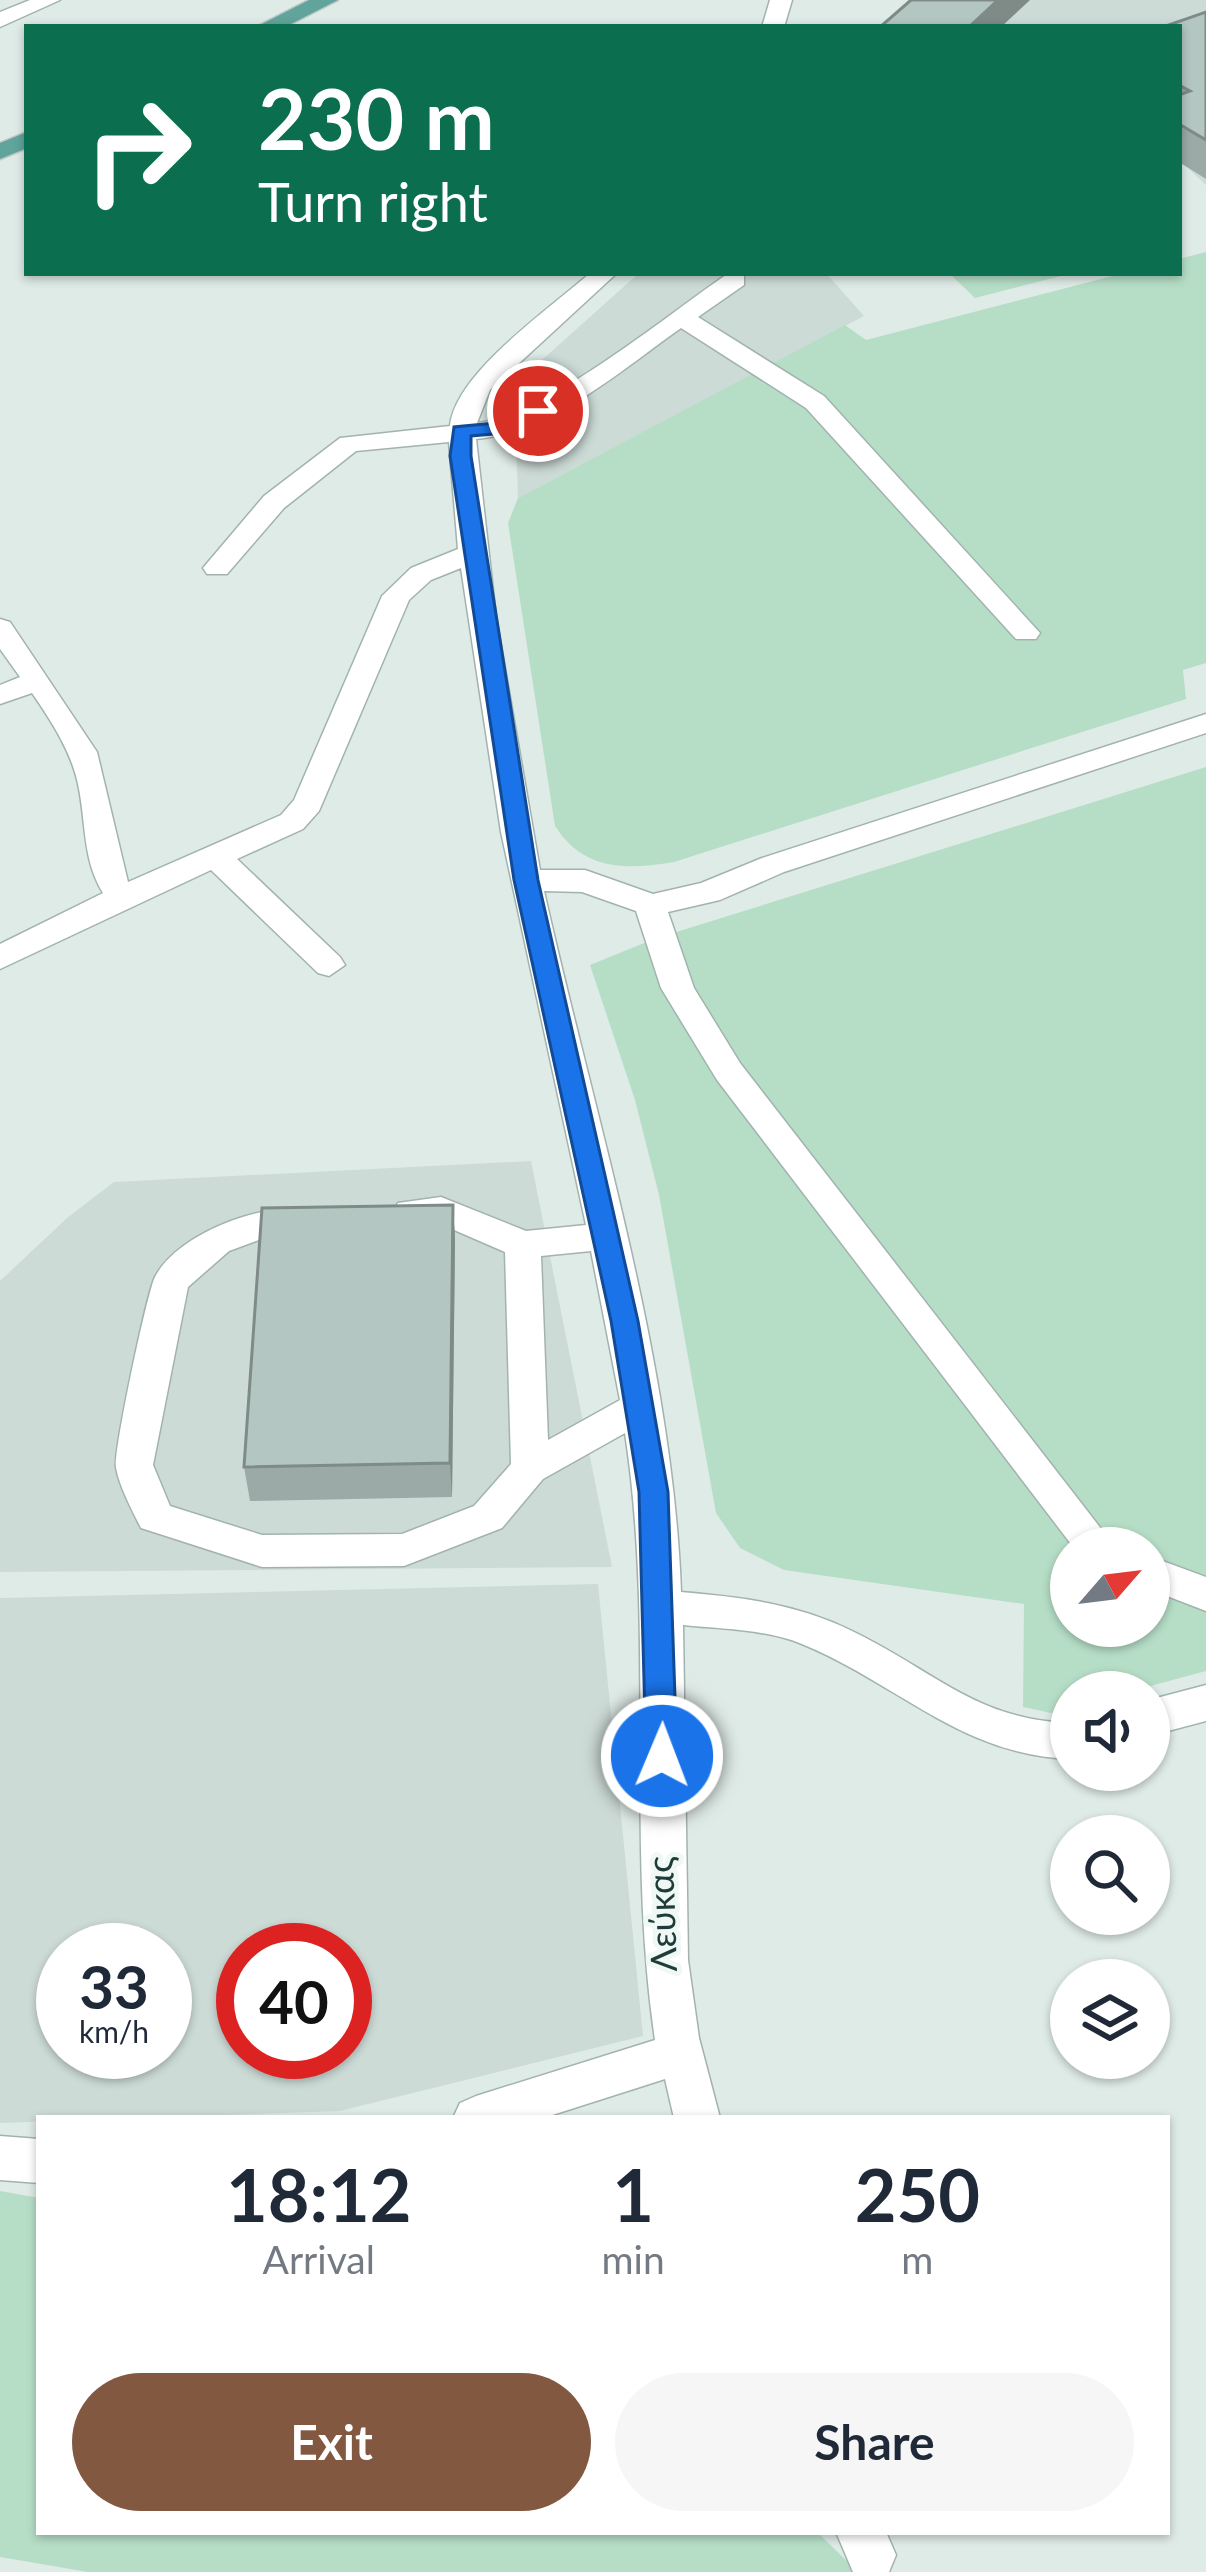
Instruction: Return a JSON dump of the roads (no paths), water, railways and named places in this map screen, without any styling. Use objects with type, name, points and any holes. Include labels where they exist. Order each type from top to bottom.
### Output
[{"type":"main road","points":[[274,24],[327,0]]},
{"type":"street","points":[[0,20],[49,0]]},
{"type":"street","points":[[461,431],[467,404],[479,386],[602,276]]},
{"type":"street","points":[[217,568],[274,502],[350,444],[499,429],[538,411],[735,280]]},
{"type":"street","points":[[682,319],[783,377],[814,402],[1026,633]]},
{"type":"street","name":"Λεύκας","points":[[461,431],[472,553],[526,880],[606,1236],[640,1407],[659,1539],[659,1929],[676,2054],[696,2115]]},
{"type":"street","points":[[0,958],[122,897],[292,822],[308,804],[396,596],[422,574],[472,553]]},
{"type":"street","points":[[0,628],[91,773],[105,862],[122,897]]},
{"type":"street","points":[[0,695],[37,681]]},
{"type":"street","points":[[526,880],[585,881],[651,905],[709,892],[772,865],[1206,723]]},
{"type":"street","points":[[215,856],[329,964]]},
{"type":"street","points":[[651,905],[653,925],[692,1017],[1030,1468],[1079,1527]]},
{"type":"street","points":[[606,1236],[523,1245],[441,1210],[264,1224],[216,1242],[171,1281],[134,1465],[155,1517],[262,1551],[404,1550],[488,1517],[530,1468],[640,1407]]},
{"type":"street","points":[[523,1245],[530,1468]]},
{"type":"street","points":[[1170,1580],[1206,1594]]},
{"type":"street","points":[[661,1606],[809,1629],[938,1705],[1000,1732],[1050,1743]]},
{"type":"street","points":[[1170,1712],[1206,1703]]},
{"type":"street","points":[[485,2115],[676,2054]]},
{"type":"street","points":[[0,2158],[36,2161]]}]
